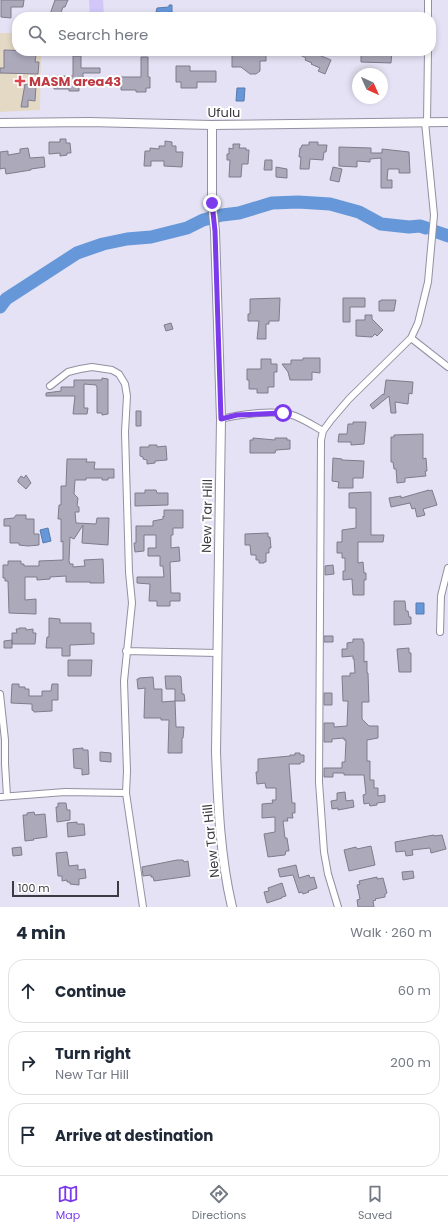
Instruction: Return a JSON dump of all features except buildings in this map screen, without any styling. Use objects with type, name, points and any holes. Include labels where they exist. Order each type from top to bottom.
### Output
[{"type":"street","points":[[428,0],[428,12]]},
{"type":"street","points":[[338,907],[328,874],[324,852],[319,782],[321,440],[323,431],[349,398],[411,338],[418,323],[428,282],[434,226],[426,122],[428,56]]},
{"type":"street","name":"Ufulu","points":[[0,123],[89,122],[212,125],[448,122]]},
{"type":"street","name":"New Tar Hill","points":[[212,125],[212,203],[215,231],[221,419],[217,653],[217,783],[224,866],[232,907]]},
{"type":"street","points":[[411,338],[448,367]]},
{"type":"street","points":[[50,386],[68,372],[92,367],[112,370],[119,374],[125,384],[127,396],[125,432],[129,572],[132,603],[124,681],[127,771],[126,793],[143,907]]},
{"type":"street","points":[[221,419],[237,415],[283,413],[296,416],[323,431]]},
{"type":"street","points":[[440,632],[441,596],[448,568]]},
{"type":"street","points":[[126,651],[217,653]]},
{"type":"street","points":[[0,694],[5,740],[7,796]]},
{"type":"street","points":[[0,797],[65,792],[126,793]]},
{"type":"shaded area","points":[[89,0],[103,0],[104,12],[90,12]]},
{"type":"shaded area","name":"MASM area43","points":[[0,33],[12,33],[12,56],[41,56],[40,110],[0,112]]},
{"type":"water","points":[[169,5],[172,5],[172,12],[156,12],[157,8],[169,7]]},
{"type":"water","points":[[237,88],[245,88],[244,101],[236,101]]},
{"type":"water","points":[[48,528],[51,541],[43,543],[40,530]]},
{"type":"water","points":[[416,603],[424,603],[424,614],[416,614]]},
{"type":"waterway","points":[[0,307],[6,299],[77,253],[103,244],[127,239],[151,237],[187,228],[203,220],[222,215],[239,213],[272,203],[298,202],[330,204],[359,212],[381,224],[409,227],[420,226],[426,228]]},
{"type":"waterway","points":[[434,231],[448,236]]},
{"type":"place","name":"MASM area43","points":[[20,81]]},
{"type":"route","points":[[212,203],[215,231],[218,298],[221,419],[237,415],[283,413]]}]
